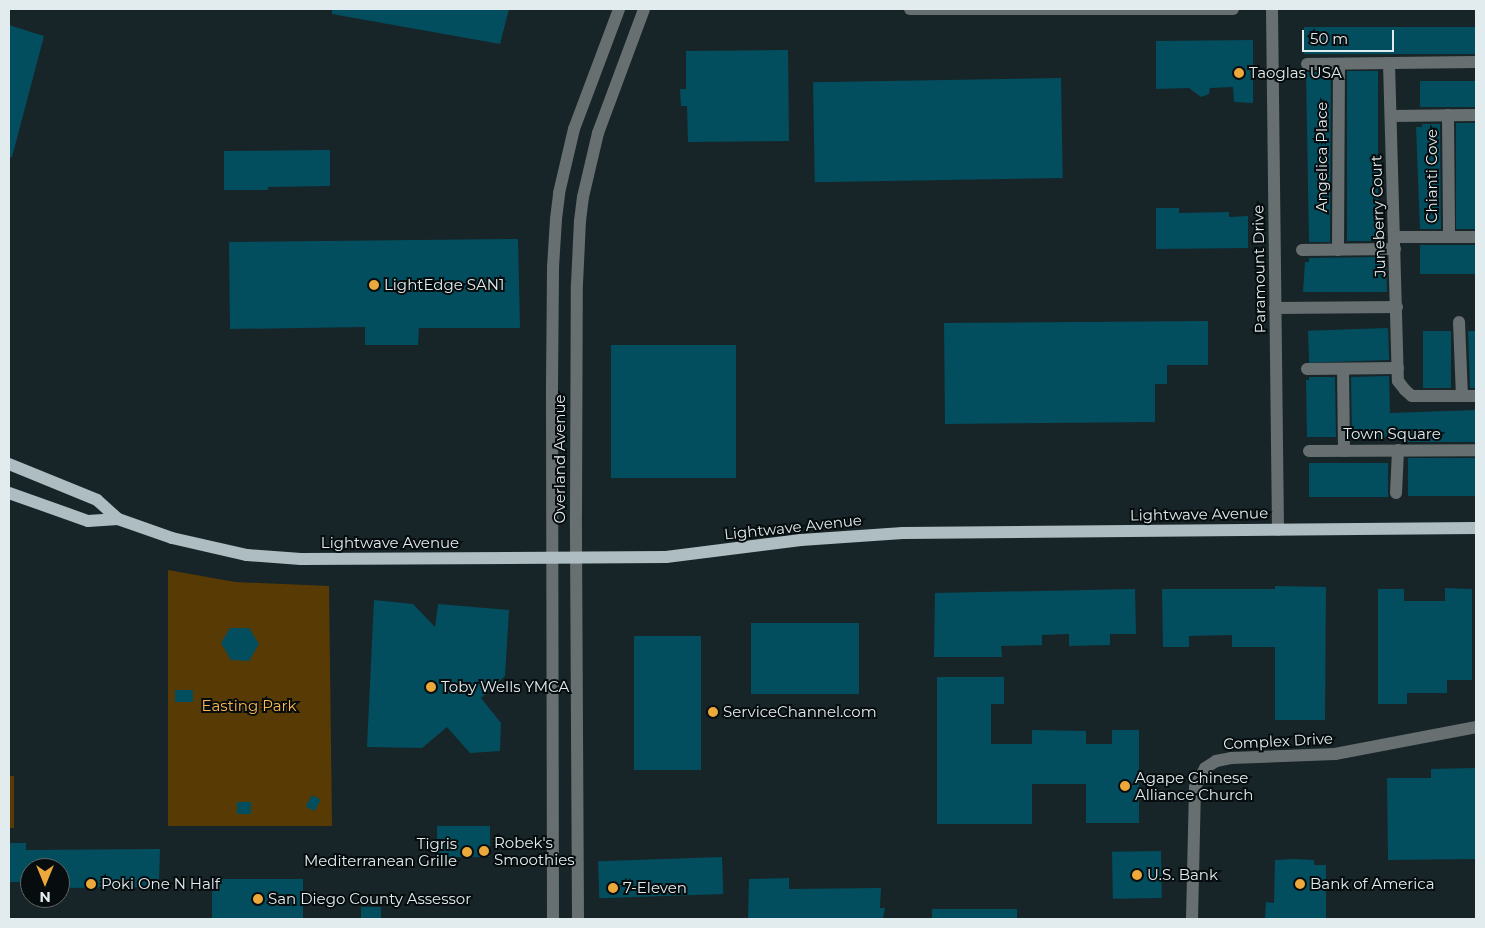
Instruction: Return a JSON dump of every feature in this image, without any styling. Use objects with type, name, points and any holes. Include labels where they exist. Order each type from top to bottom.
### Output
[{"type":"main road","name":"Lightwave Avenue","points":[[9,464],[97,500],[118,519],[172,538],[247,555],[301,559],[666,557],[801,540],[904,534],[1476,528]]},
{"type":"main road","name":"Lightwave Avenue","points":[[9,493],[88,521],[118,519]]},
{"type":"street","name":"Overland Avenue","points":[[553,919],[553,267],[559,193],[574,129],[619,9]]},
{"type":"street","name":"Overland Avenue","points":[[578,919],[577,276],[583,197],[598,133],[644,9]]},
{"type":"street","points":[[910,9],[1233,9]]},
{"type":"street","name":"Paramount Drive","points":[[1272,9],[1278,530]]},
{"type":"street","points":[[1307,64],[1476,62]]},
{"type":"street","name":"Juneberry Court","points":[[1389,63],[1398,381],[1404,390],[1412,396],[1476,396]]},
{"type":"street","name":"Angelica Place","points":[[1338,250],[1339,64]]},
{"type":"street","name":"Chianti Cove","points":[[1448,115],[1449,237]]},
{"type":"street","points":[[1391,116],[1476,115]]},
{"type":"street","points":[[1302,250],[1338,250],[1449,237],[1476,237]]},
{"type":"street","points":[[1276,308],[1397,307]]},
{"type":"street","points":[[1459,322],[1462,396]]},
{"type":"street","points":[[1307,369],[1398,368]]},
{"type":"street","points":[[1343,369],[1344,451]]},
{"type":"street","points":[[1396,493],[1398,450]]},
{"type":"street","name":"Town Square","points":[[1309,451],[1476,450]]},
{"type":"street","name":"Complex Drive","points":[[1192,919],[1195,787],[1206,768],[1216,761],[1231,758],[1335,754],[1476,727]]},
{"type":"green space","name":"Easting Park","points":[[168,570],[235,582],[329,586],[332,826],[168,826]]},
{"type":"green space","points":[[9,776],[14,776],[14,828],[9,828]]},
{"type":"building","points":[[332,9],[509,9],[500,44],[332,14]]},
{"type":"building","points":[[9,25],[44,36],[12,157],[9,157]]},
{"type":"building","points":[[1304,27],[1476,27],[1476,54],[1304,54]]},
{"type":"building","points":[[1253,40],[1253,103],[1234,102],[1233,87],[1210,88],[1209,94],[1201,97],[1189,88],[1156,89],[1156,41]]},
{"type":"building","points":[[788,50],[789,141],[688,142],[687,106],[681,106],[680,89],[686,89],[686,51]]},
{"type":"building","points":[[1347,71],[1378,71],[1378,241],[1347,241]]},
{"type":"building","points":[[1306,72],[1331,72],[1330,242],[1309,242]]},
{"type":"building","points":[[1061,78],[1063,178],[815,182],[813,82]]},
{"type":"building","points":[[1420,81],[1476,81],[1476,107],[1420,107]]},
{"type":"building","points":[[1456,123],[1476,123],[1476,229],[1456,229]]},
{"type":"building","points":[[1422,124],[1440,124],[1441,229],[1420,229],[1416,127],[1422,127]]},
{"type":"building","points":[[330,150],[330,186],[268,187],[268,190],[224,190],[224,151]]},
{"type":"building","points":[[1156,208],[1179,208],[1179,213],[1229,212],[1229,217],[1248,216],[1248,248],[1156,249]]},
{"type":"building","name":"LightEdge SAN1","points":[[518,239],[520,328],[419,328],[418,345],[365,345],[365,327],[230,329],[229,242]]},
{"type":"building","points":[[1420,245],[1476,245],[1476,274],[1420,274]]},
{"type":"building","points":[[1379,257],[1379,261],[1386,261],[1387,292],[1303,292],[1305,262],[1309,262],[1309,258]]},
{"type":"building","points":[[1208,321],[1208,365],[1167,365],[1167,384],[1155,384],[1155,422],[945,424],[944,323]]},
{"type":"building","points":[[1388,328],[1389,360],[1309,363],[1308,331]]},
{"type":"building","points":[[1423,331],[1451,331],[1451,388],[1423,388]]},
{"type":"building","points":[[1468,331],[1476,331],[1476,388],[1470,388]]},
{"type":"building","points":[[611,345],[736,345],[736,478],[611,478]]},
{"type":"building","points":[[1389,376],[1390,413],[1476,410],[1476,442],[1403,442],[1403,438],[1352,437],[1351,377]]},
{"type":"building","points":[[1309,377],[1335,377],[1336,437],[1307,437],[1306,380],[1309,380]]},
{"type":"building","points":[[1408,458],[1476,458],[1476,496],[1408,496]]},
{"type":"building","points":[[1309,463],[1388,463],[1388,497],[1309,497]]},
{"type":"building","points":[[1275,586],[1326,587],[1325,720],[1275,720],[1275,647],[1232,647],[1232,635],[1189,636],[1189,647],[1163,647],[1162,589],[1275,589]]},
{"type":"building","points":[[1445,588],[1472,589],[1472,680],[1447,680],[1447,693],[1407,693],[1407,704],[1378,704],[1378,589],[1404,589],[1404,601],[1445,601]]},
{"type":"building","points":[[1135,589],[1136,634],[1110,634],[1110,645],[1069,646],[1069,634],[1042,635],[1042,645],[1001,646],[1002,657],[934,657],[935,593]]},
{"type":"building","name":"Toby Wells YMCA","points":[[374,600],[413,604],[435,627],[438,604],[509,610],[505,676],[481,698],[501,723],[500,751],[470,753],[447,727],[422,748],[367,747]]},
{"type":"building","points":[[751,623],[859,623],[859,694],[751,694]]},
{"type":"building","points":[[230,628],[249,628],[259,644],[249,661],[231,660],[221,643]]},
{"type":"building","points":[[634,636],[701,636],[701,770],[634,770]]},
{"type":"building","points":[[937,677],[1004,677],[1004,704],[991,704],[991,744],[1032,744],[1032,730],[1086,731],[1086,744],[1112,744],[1112,730],[1139,730],[1139,823],[1086,823],[1086,784],[1032,784],[1032,824],[937,824]]},
{"type":"building","points":[[175,690],[193,690],[193,702],[175,702]]},
{"type":"building","points":[[1475,768],[1476,859],[1388,860],[1387,778],[1431,778],[1431,769]]},
{"type":"building","points":[[312,795],[321,800],[314,811],[306,806]]},
{"type":"building","points":[[237,802],[251,802],[251,814],[237,814]]},
{"type":"building","points":[[437,826],[490,826],[490,857],[437,857]]},
{"type":"building","points":[[9,843],[26,843],[26,850],[160,849],[159,882],[155,887],[70,888],[70,858],[20,858],[20,882],[9,882]]},
{"type":"building","name":"U.S. Bank","points":[[1161,851],[1162,898],[1113,899],[1112,852]]},
{"type":"building","points":[[722,857],[723,894],[599,898],[598,861]]},
{"type":"building","name":"Bank of America","points":[[1275,860],[1314,860],[1314,865],[1326,865],[1326,919],[1265,919],[1266,902],[1274,903]]},
{"type":"building","points":[[789,878],[789,889],[881,888],[880,908],[885,908],[883,918],[748,919],[749,879]]},
{"type":"building","name":"San Diego County Assessor","points":[[212,879],[303,879],[303,919],[212,919]]},
{"type":"building","points":[[361,907],[381,907],[381,919],[361,919]]},
{"type":"building","points":[[932,909],[1017,909],[1017,919],[932,919]]},
{"type":"place","name":"Taoglas USA","points":[[1239,73]]},
{"type":"place","name":"LightEdge SAN1","points":[[374,285]]},
{"type":"place","name":"Toby Wells YMCA","points":[[431,687]]},
{"type":"place","name":"ServiceChannel.com","points":[[713,712]]},
{"type":"place","name":"Agape Chinese Alliance Church","points":[[1125,786]]},
{"type":"place","name":"Robek's Smoothies","points":[[484,851]]},
{"type":"place","name":"Tigris Mediterranean Grille","points":[[467,852]]},
{"type":"place","name":"U.S. Bank","points":[[1137,875]]},
{"type":"place","name":"Poki One N Half","points":[[91,884]]},
{"type":"place","name":"Bank of America","points":[[1300,884]]},
{"type":"place","name":"7-Eleven","points":[[613,888]]},
{"type":"place","name":"San Diego County Assessor","points":[[258,899]]}]
